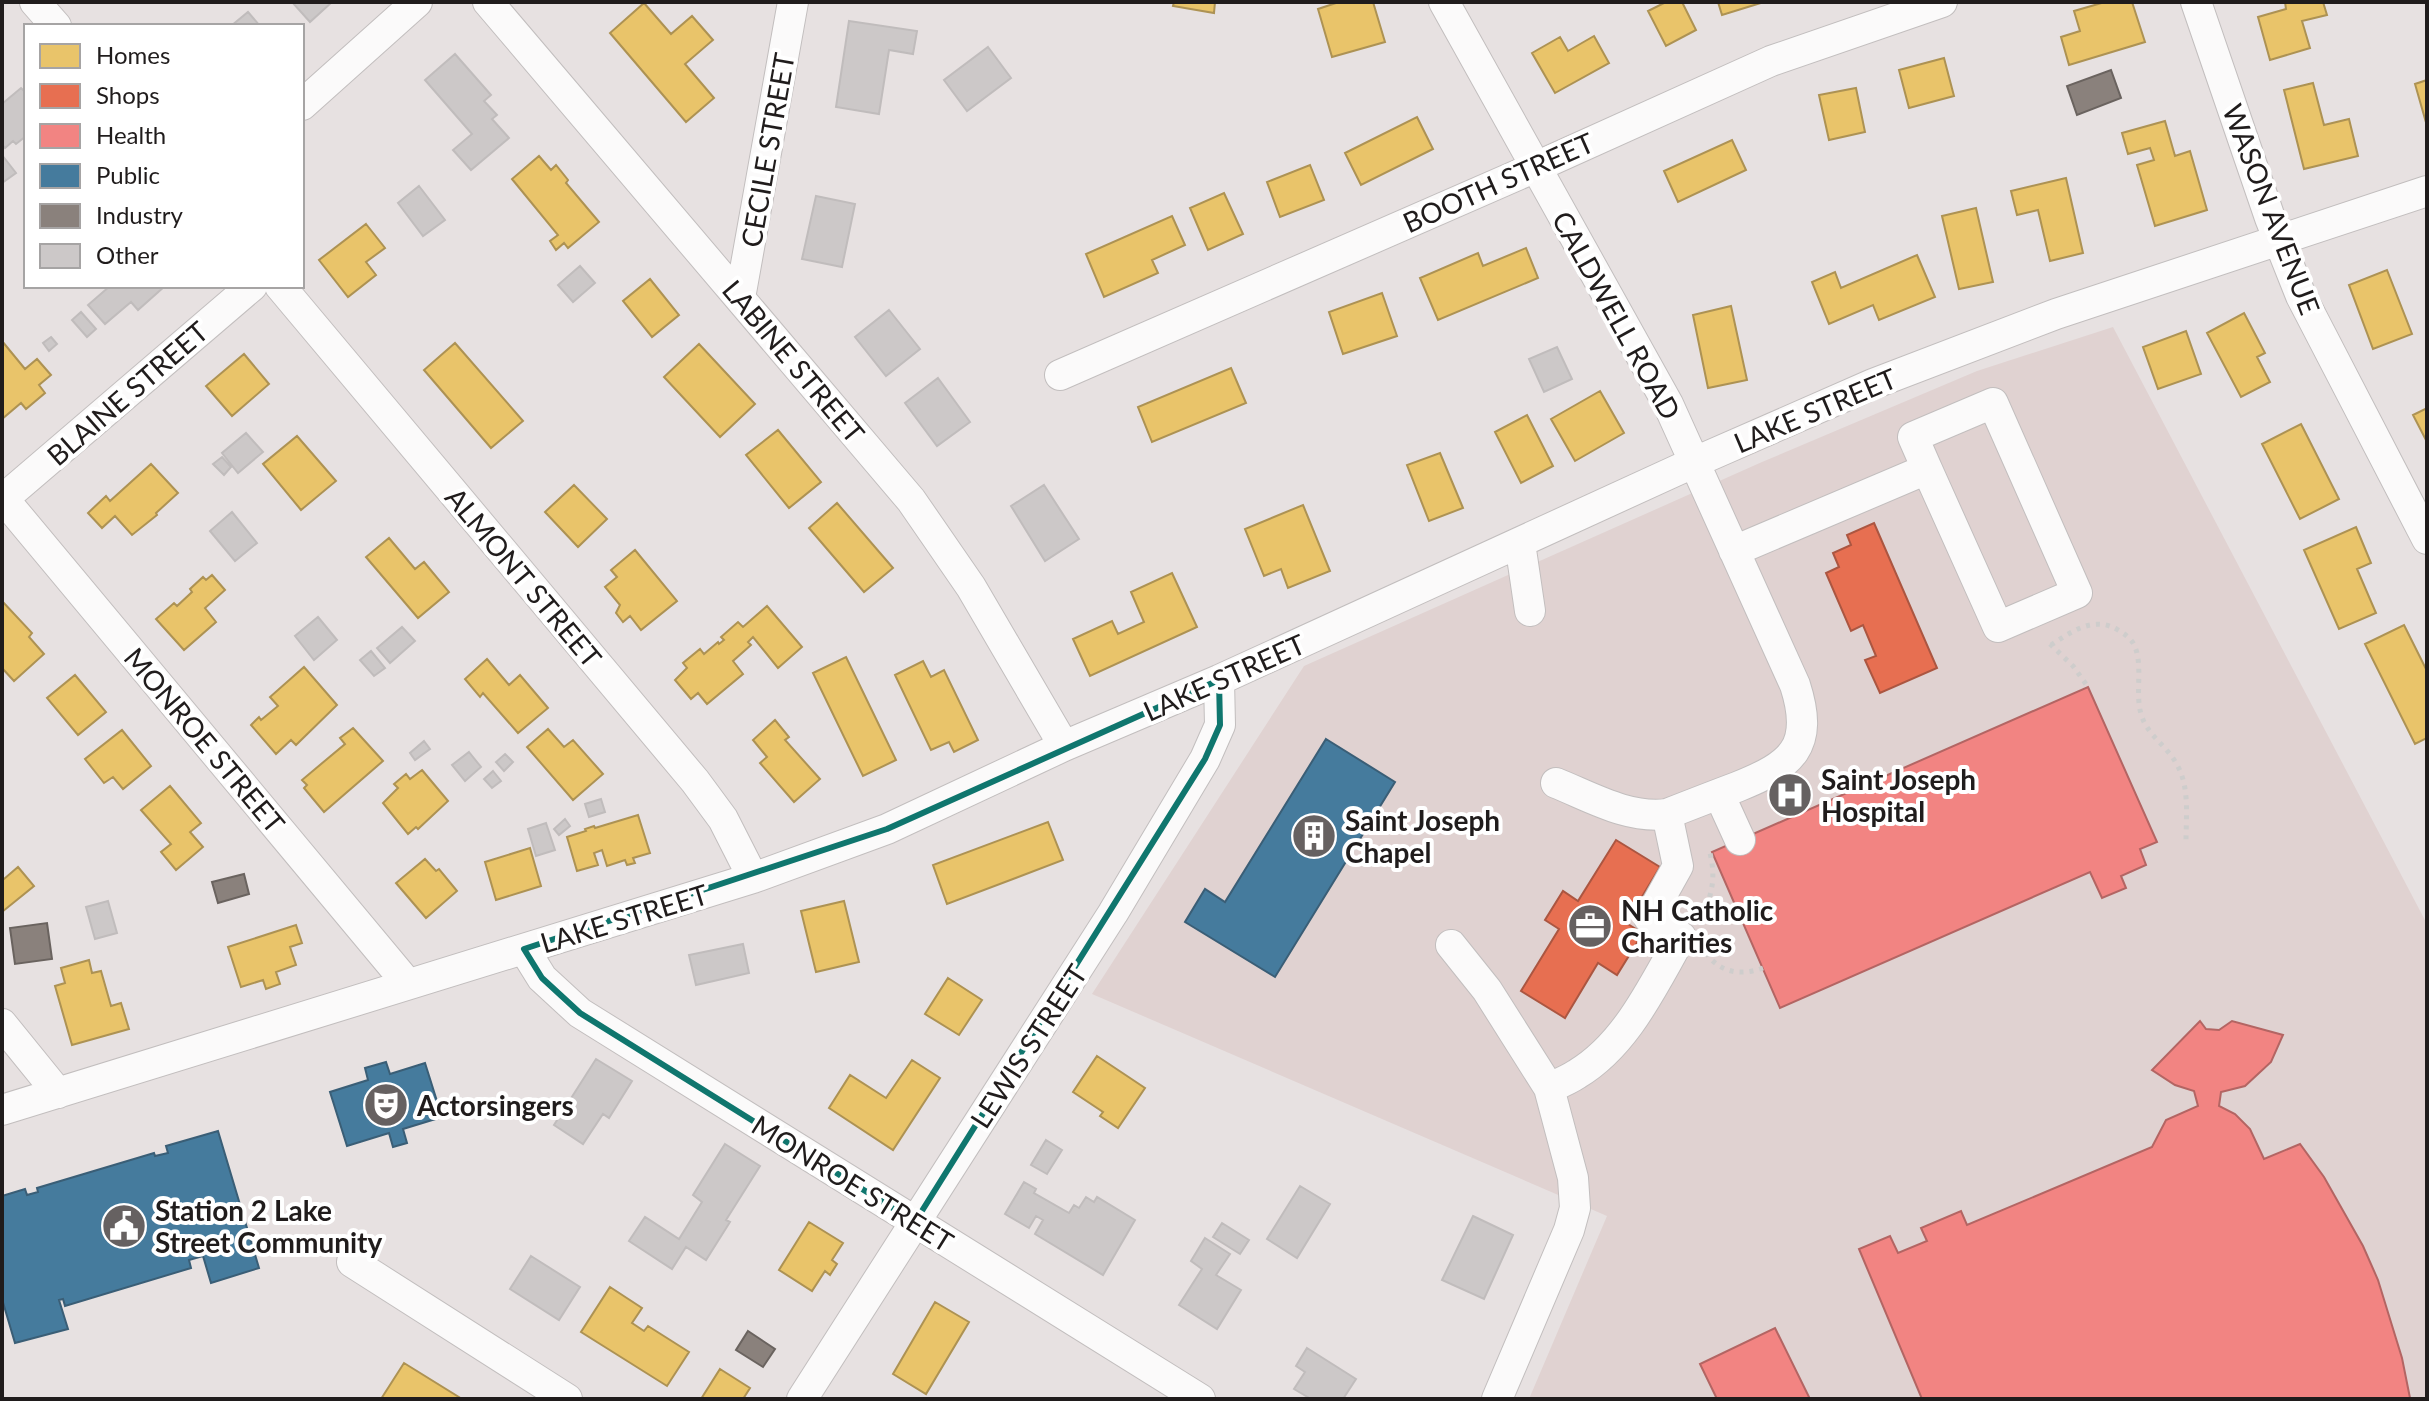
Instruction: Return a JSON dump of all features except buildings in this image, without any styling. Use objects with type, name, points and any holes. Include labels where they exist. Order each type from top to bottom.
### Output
[{"type":"street","points":[[35,2],[54,24]]},
{"type":"street","points":[[304,103],[417,2]]},
{"type":"street","name":"LABINE STREET","points":[[488,2],[911,500],[971,587],[1064,746]]},
{"type":"street","name":"CECILE STREET","points":[[740,298],[793,2]]},
{"type":"street","name":"CALDWELL ROAD","points":[[1444,2],[1668,404],[1803,708],[1802,729],[1795,749],[1782,765],[1667,814]]},
{"type":"street","name":"BOOTH STREET","points":[[1060,375],[1771,61],[1942,2]]},
{"type":"street","name":"WASON AVENUE","points":[[2196,2],[2301,296],[2427,539]]},
{"type":"street","name":"LAKE STREET","points":[[2,1110],[753,878],[887,829],[1064,746],[1219,680],[1873,384],[2056,314],[2427,191]]},
{"type":"street","name":"BLAINE STREET","points":[[2,499],[250,288]]},
{"type":"street","name":"ALMONT STREET","points":[[282,288],[695,781],[723,819],[753,878]]},
{"type":"street","points":[[1993,403],[2077,593],[1998,627],[1927,469],[1913,437],[1993,403]]},
{"type":"street","points":[[1734,551],[1927,469]]},
{"type":"street","name":"MONROE STREET","points":[[2,499],[407,983]]},
{"type":"street","points":[[1520,543],[1530,611]]},
{"type":"street","name":"LEWIS STREET","points":[[802,1399],[1113,913],[1205,759],[1220,725],[1219,680]]},
{"type":"street","points":[[1549,1088],[1579,1074],[1604,1054],[1634,1018],[1681,937],[1649,918],[1678,866],[1667,814],[1649,817],[1625,811],[1556,783]]},
{"type":"street","points":[[1719,794],[1740,840]]},
{"type":"street","points":[[1451,945],[1487,990],[1549,1088],[1573,1178],[1575,1208],[1569,1230],[1497,1399]]},
{"type":"street","name":"MONROE STREET","points":[[524,949],[542,978],[580,1013],[1200,1399]]},
{"type":"street","points":[[2,1024],[58,1093]]},
{"type":"street","points":[[352,1262],[567,1399]]},
{"type":"path","points":[[2031,613],[2043,637],[2073,666],[2088,687]]},
{"type":"path","points":[[2051,645],[2078,628],[2103,624],[2114,627],[2135,646],[2141,713],[2147,728],[2175,761],[2183,777],[2186,841]]},
{"type":"path","points":[[1701,923],[1714,886],[1714,867],[1707,841]]},
{"type":"path","points":[[1704,951],[1712,961],[1738,973],[1763,968]]},
{"type":"highlighted area","points":[[1219,680],[1220,725],[1205,759],[915,1222],[580,1013],[542,978],[524,949],[887,829]]},
{"type":"shaded area","name":"Saint Joseph Hospital","points":[[2113,327],[2427,924],[2427,1399],[1529,1399],[1607,1216],[1092,994],[1304,666],[1762,462],[1977,371]]},
{"type":"place","name":"Saint Joseph Hospital","points":[[1790,795]]},
{"type":"place","name":"Saint Joseph Chapel","points":[[1314,836]]},
{"type":"place","name":"NH Catholic Charities","points":[[1590,926]]},
{"type":"place","name":"Actorsingers","points":[[386,1105]]},
{"type":"place","name":"Station 2 Lake Street Community","points":[[124,1226]]}]
